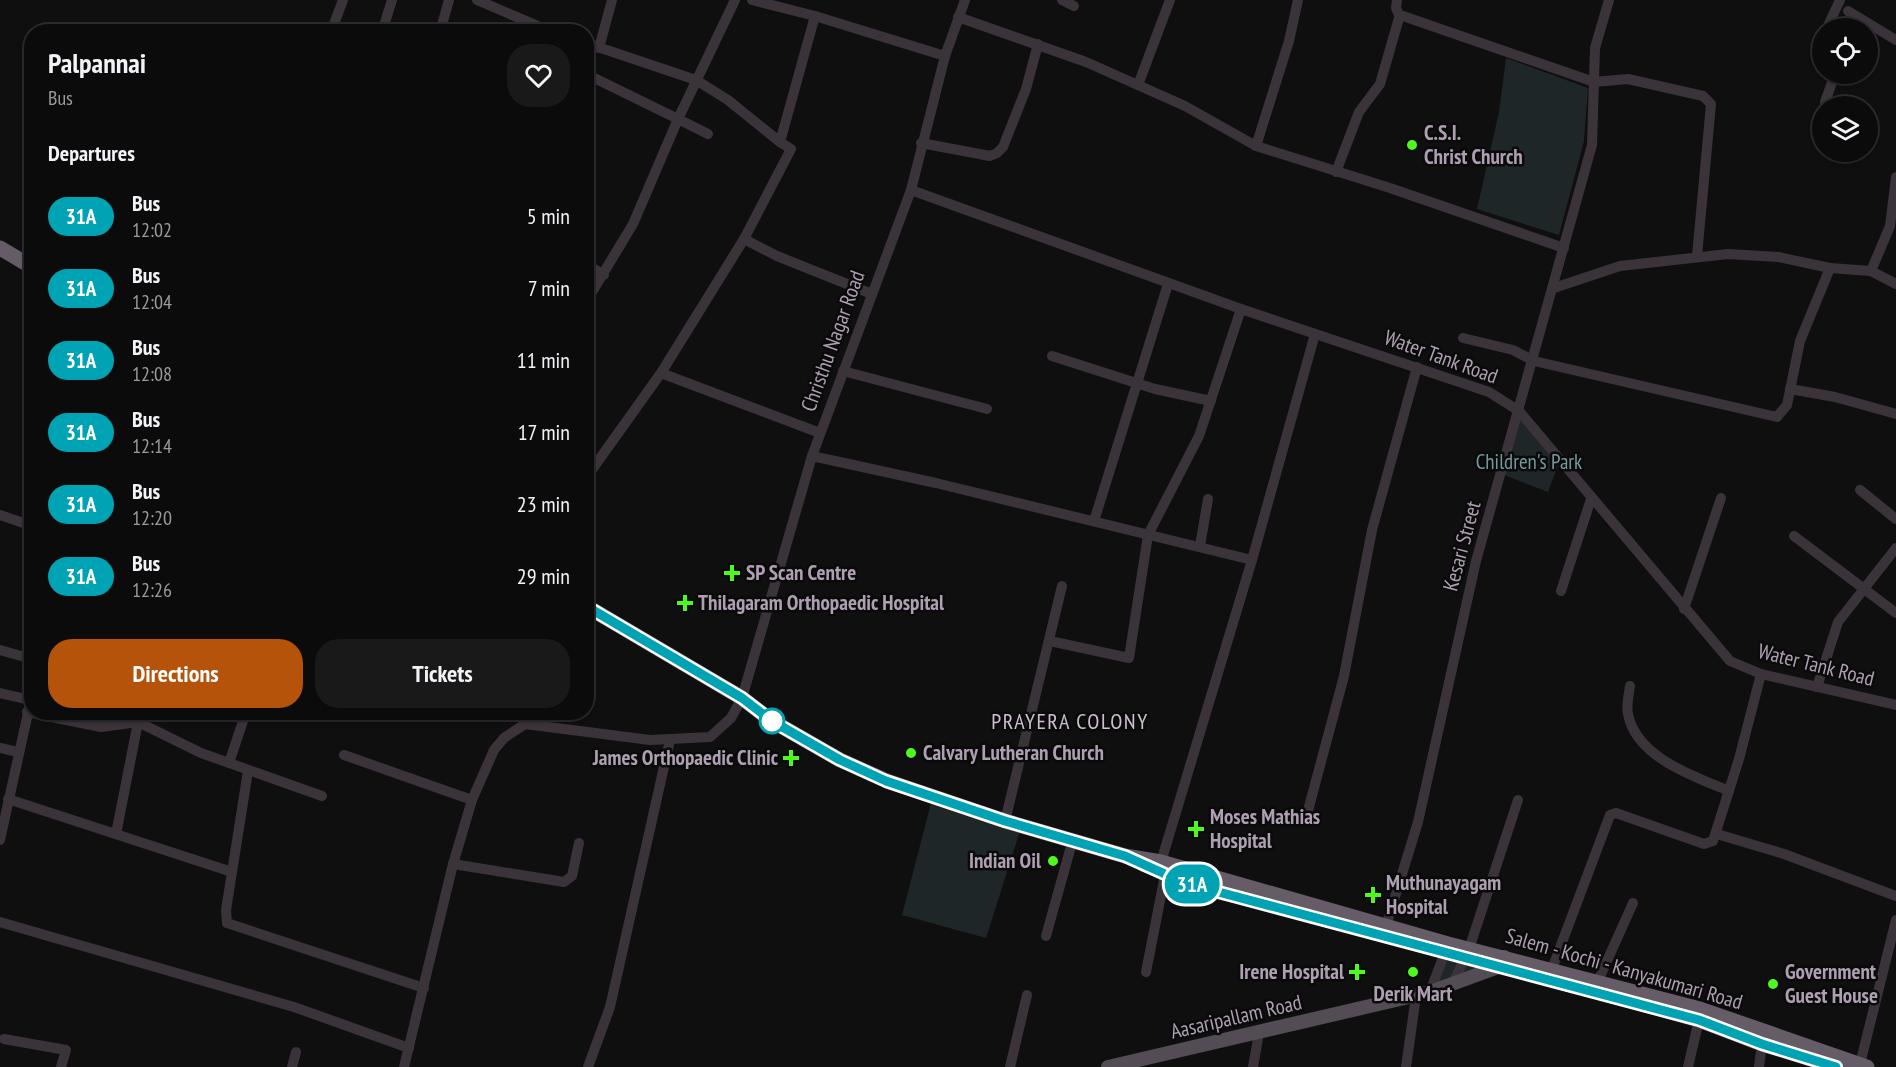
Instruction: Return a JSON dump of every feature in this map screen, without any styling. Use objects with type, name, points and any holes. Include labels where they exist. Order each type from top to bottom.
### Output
[{"type":"highway","points":[[0,248],[24,262]]},
{"type":"highway","name":"Salem - Kochi - Kanyakumari Road","points":[[594,611],[742,698],[772,721],[840,760],[886,781],[1005,821],[1073,839],[1163,868],[1386,927],[1447,948]]},
{"type":"highway","name":"Salem - Kochi - Kanyakumari Road","points":[[1163,868],[1211,890],[1467,953],[1552,969],[1598,981],[1733,1027],[1863,1066]]},
{"type":"highway","name":"Salem - Kochi - Kanyakumari Road","points":[[1502,961],[1699,1020],[1733,1027],[1762,1044],[1837,1067]]},
{"type":"main road","name":"Aasaripallam Road","points":[[1107,1067],[1416,996],[1502,961]]},
{"type":"street","points":[[333,24],[343,0]]},
{"type":"street","points":[[384,24],[392,0]]},
{"type":"street","points":[[442,24],[449,0]]},
{"type":"street","points":[[477,0],[533,24]]},
{"type":"street","points":[[599,48],[612,0]]},
{"type":"street","points":[[594,290],[633,224],[678,119],[735,0]]},
{"type":"street","points":[[752,0],[815,16],[945,56]]},
{"type":"street","name":"Christhu Nagar Road","points":[[535,720],[650,740],[710,737],[728,723],[742,698],[812,456],[910,190],[945,56],[965,0]]},
{"type":"street","points":[[1062,0],[1074,6]]},
{"type":"street","points":[[1138,85],[1170,0]]},
{"type":"street","points":[[1256,146],[1289,41],[1298,0]]},
{"type":"street","points":[[1336,172],[1359,112],[1380,84],[1400,16],[1396,8],[1397,0]]},
{"type":"street","points":[[1832,18],[1840,0]]},
{"type":"street","name":"Kesari Street","points":[[1386,927],[1418,822],[1476,561],[1534,361],[1592,145],[1595,48],[1605,1]]},
{"type":"street","points":[[1848,12],[1896,40]]},
{"type":"street","points":[[780,142],[815,16]]},
{"type":"street","points":[[1400,16],[1594,82],[1628,79],[1702,96],[1711,104],[1697,256]]},
{"type":"street","points":[[958,17],[1038,44],[1138,85],[1185,106],[1256,146],[1564,248]]},
{"type":"street","points":[[921,143],[990,156],[998,153],[1003,147],[1026,89],[1038,44]]},
{"type":"street","points":[[594,46],[696,80],[728,100],[791,149],[744,239],[661,373],[594,467]]},
{"type":"street","points":[[594,78],[708,134]]},
{"type":"street","points":[[1871,272],[1890,226],[1896,177]]},
{"type":"street","name":"Water Tank Road","points":[[910,190],[1168,284],[1489,392],[1519,411],[1730,661],[1761,674],[1896,705]]},
{"type":"street","points":[[744,239],[777,256],[872,294]]},
{"type":"street","points":[[1554,288],[1620,266],[1728,254],[1778,257],[1830,268],[1871,272],[1896,284]]},
{"type":"street","points":[[1463,338],[1513,350],[1534,361],[1772,418],[1785,411],[1800,341],[1830,268]]},
{"type":"street","points":[[594,269],[604,275]]},
{"type":"street","points":[[1094,521],[1168,284]]},
{"type":"street","points":[[1050,641],[1129,658],[1148,535],[1199,436],[1241,309]]},
{"type":"street","points":[[1146,972],[1163,868],[1315,334]]},
{"type":"street","points":[[1052,356],[1137,383],[1211,401]]},
{"type":"street","points":[[1306,818],[1344,676],[1372,530],[1417,367]]},
{"type":"street","points":[[843,371],[987,409]]},
{"type":"street","points":[[661,373],[820,433]]},
{"type":"street","points":[[1790,389],[1835,397],[1896,414]]},
{"type":"street","points":[[812,456],[1252,560]]},
{"type":"street","points":[[1860,490],[1896,519]]},
{"type":"street","points":[[1684,609],[1721,498]]},
{"type":"street","points":[[1200,546],[1208,499]]},
{"type":"street","points":[[1562,591],[1591,499]]},
{"type":"street","points":[[0,515],[24,523]]},
{"type":"street","points":[[1794,536],[1896,613]]},
{"type":"street","points":[[1817,687],[1838,622],[1896,548]]},
{"type":"street","points":[[1005,821],[1062,586]]},
{"type":"street","points":[[0,650],[24,657]]},
{"type":"street","points":[[1552,969],[1610,815],[1616,813],[1704,844],[1710,844],[1717,834],[1761,674]]},
{"type":"street","points":[[1630,686],[1627,711],[1637,738],[1674,765],[1729,791]]},
{"type":"street","points":[[0,693],[24,697]]},
{"type":"street","points":[[0,840],[3,812],[8,799],[25,720]]},
{"type":"street","points":[[66,720],[101,727],[138,722],[201,753],[322,796]]},
{"type":"street","points":[[229,763],[243,720]]},
{"type":"street","points":[[404,1067],[453,864],[472,800],[494,750],[522,720]]},
{"type":"street","points":[[116,834],[138,722]]},
{"type":"street","points":[[588,1067],[610,1007],[670,740]]},
{"type":"street","points":[[0,748],[18,752]]},
{"type":"street","points":[[344,755],[472,800]]},
{"type":"street","points":[[248,771],[225,916],[227,923],[424,988]]},
{"type":"street","points":[[8,799],[232,872]]},
{"type":"street","points":[[1454,981],[1467,953],[1518,800]]},
{"type":"street","points":[[1717,834],[1784,854],[1896,896]]},
{"type":"street","points":[[1046,936],[1073,839]]},
{"type":"street","points":[[453,864],[564,882],[572,876],[579,843]]},
{"type":"street","points":[[1598,981],[1633,903]]},
{"type":"street","points":[[1863,1066],[1896,920]]},
{"type":"street","points":[[0,922],[294,1007],[409,1048]]},
{"type":"street","points":[[1430,992],[1447,948]]},
{"type":"street","points":[[1010,1067],[1028,995]]},
{"type":"street","points":[[1406,1067],[1416,996]]},
{"type":"street","points":[[1688,1067],[1699,1020]]},
{"type":"street","points":[[1253,1067],[1260,1033]]},
{"type":"street","points":[[4,1038],[66,1050],[61,1067]]},
{"type":"street","points":[[1759,1067],[1762,1044]]},
{"type":"street","points":[[292,1067],[296,1052]]},
{"type":"green space","points":[[1506,58],[1588,88],[1584,141],[1559,235],[1477,209],[1499,112]]},
{"type":"green space","name":"Children's Park","points":[[1520,414],[1558,465],[1548,492],[1504,475]]},
{"type":"green space","points":[[931,803],[1020,831],[986,938],[902,915]]},
{"type":"green space","points":[[1448,955],[1495,966],[1435,986]]},
{"type":"bus line","name":"31A","points":[[594,611],[742,698],[772,721],[840,760],[886,781],[1005,821],[1125,856],[1165,874],[1211,890],[1699,1020],[1762,1044],[1836,1067]]},
{"type":"place","name":"C.S.I. Christ Church","points":[[1412,145]]},
{"type":"place","name":"SP Scan Centre","points":[[732,573]]},
{"type":"place","name":"Thilagaram Orthopaedic Hospital","points":[[685,603]]},
{"type":"place","name":"Calvary Lutheran Church","points":[[911,753]]},
{"type":"place","name":"James Orthopaedic Clinic","points":[[791,758]]},
{"type":"place","name":"Moses Mathias Hospital","points":[[1196,829]]},
{"type":"place","name":"Indian Oil","points":[[1053,861]]},
{"type":"place","name":"Muthunayagam Hospital","points":[[1373,895]]},
{"type":"place","name":"Irene Hospital","points":[[1357,972]]},
{"type":"place","name":"Derik Mart","points":[[1413,972]]},
{"type":"place","name":"Government Guest House","points":[[1773,984]]},
{"type":"district","name":"PRAYERA COLONY","points":[[1070,721]]}]
